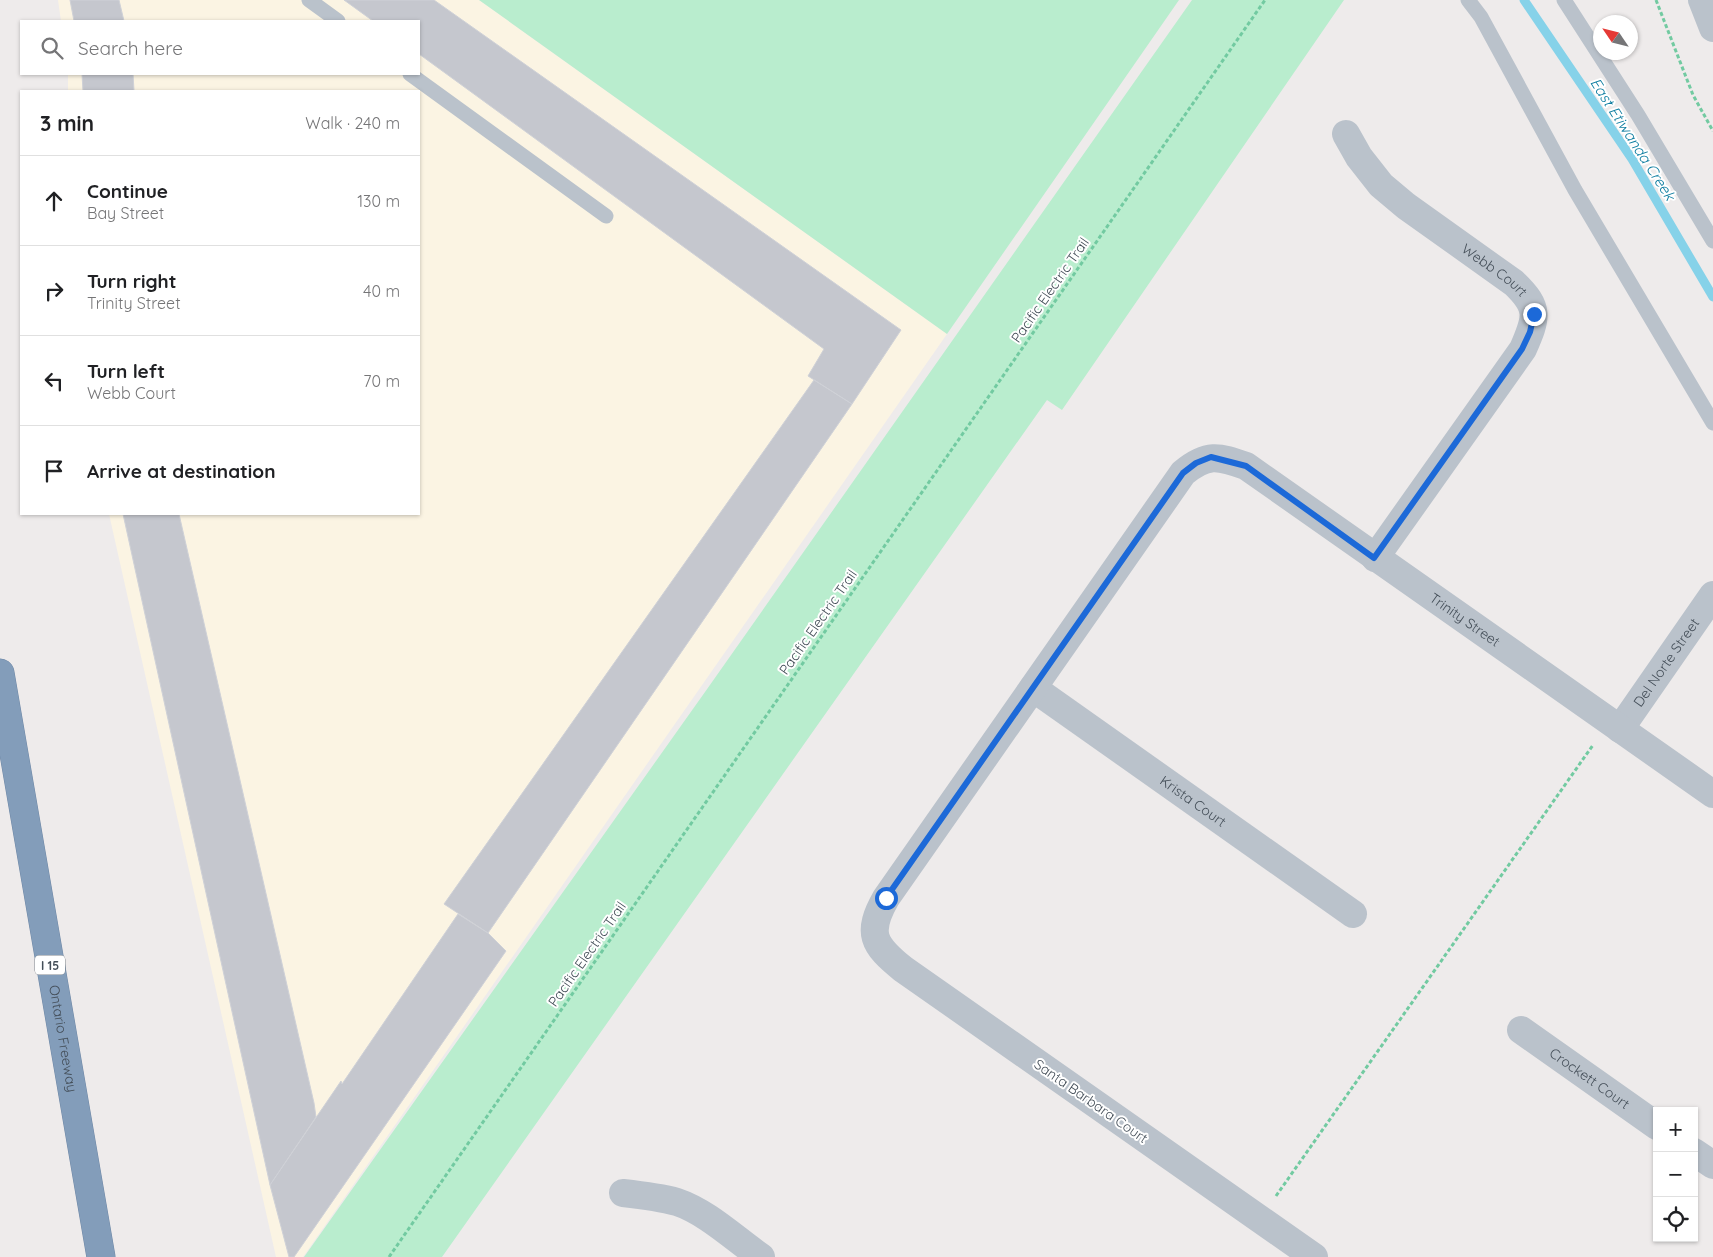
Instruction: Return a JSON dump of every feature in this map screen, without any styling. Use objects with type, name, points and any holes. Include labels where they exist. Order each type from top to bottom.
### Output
[{"type":"highway","name":"Ontario Freeway","points":[[0,673],[101,1257]]},
{"type":"street","points":[[1702,0],[1713,28]]},
{"type":"street","name":"Webb Court","points":[[1346,134],[1359,158],[1381,185],[1406,206],[1514,283],[1528,296],[1534,314],[1530,332],[1522,349],[1374,558]]},
{"type":"street","name":"Trinity Street","points":[[1033,688],[1183,473],[1196,463],[1211,457],[1246,466],[1374,558],[1713,794]]},
{"type":"street","name":"Del Norte Street","points":[[1620,729],[1713,595]]},
{"type":"street","name":"Krista Court","points":[[1033,688],[1352,914]]},
{"type":"street","name":"Santa Barbara Court","points":[[1033,688],[886,898],[876,915],[874,937],[886,956],[903,969],[1314,1257]]},
{"type":"street","name":"Crockett Court","points":[[1521,1030],[1653,1123]]},
{"type":"street","points":[[1698,1155],[1713,1165]]},
{"type":"street","points":[[623,1193],[650,1196],[678,1203],[705,1218],[761,1257]]},
{"type":"lane","points":[[309,0],[337,20]]},
{"type":"lane","points":[[1468,0],[1480,17],[1575,190],[1713,423]]},
{"type":"lane","points":[[1564,0],[1638,116],[1713,241]]},
{"type":"lane","points":[[411,75],[606,216]]},
{"type":"path","name":"Pacific Electric Trail","points":[[389,1257],[1266,0]]},
{"type":"path","points":[[1656,0],[1693,95],[1713,131]]},
{"type":"path","points":[[1274,1199],[1593,744]]},
{"type":"shaded area","points":[[58,0],[479,0],[947,334],[303,1257],[276,1257],[109,515],[420,515],[420,90],[68,90],[68,75],[420,75],[420,20],[61,20]]},
{"type":"green space","points":[[479,0],[1179,0],[947,334]]},
{"type":"green space","points":[[1192,0],[1344,0],[1062,410],[1047,400],[442,1257],[304,1257],[705,692]]},
{"type":"building","points":[[70,0],[119,0],[124,20],[74,20]]},
{"type":"building","points":[[344,0],[434,0],[901,330],[852,404],[808,376],[824,349],[420,55],[420,20],[372,20]]},
{"type":"building","points":[[82,75],[133,75],[134,90],[83,90]]},
{"type":"building","points":[[814,380],[852,404],[488,933],[444,904]]},
{"type":"building","points":[[123,515],[179,515],[314,1103],[316,1117],[270,1185]]},
{"type":"building","points":[[458,914],[488,933],[506,951],[294,1257],[289,1257],[270,1185],[341,1081],[342,1084]]},
{"type":"waterway","name":"East Etiwanda Creek","points":[[1524,0],[1632,159],[1713,297]]},
{"type":"route","points":[[886,898],[1183,473],[1196,463],[1211,457],[1246,466],[1374,558],[1522,349],[1530,332],[1534,314]]}]
